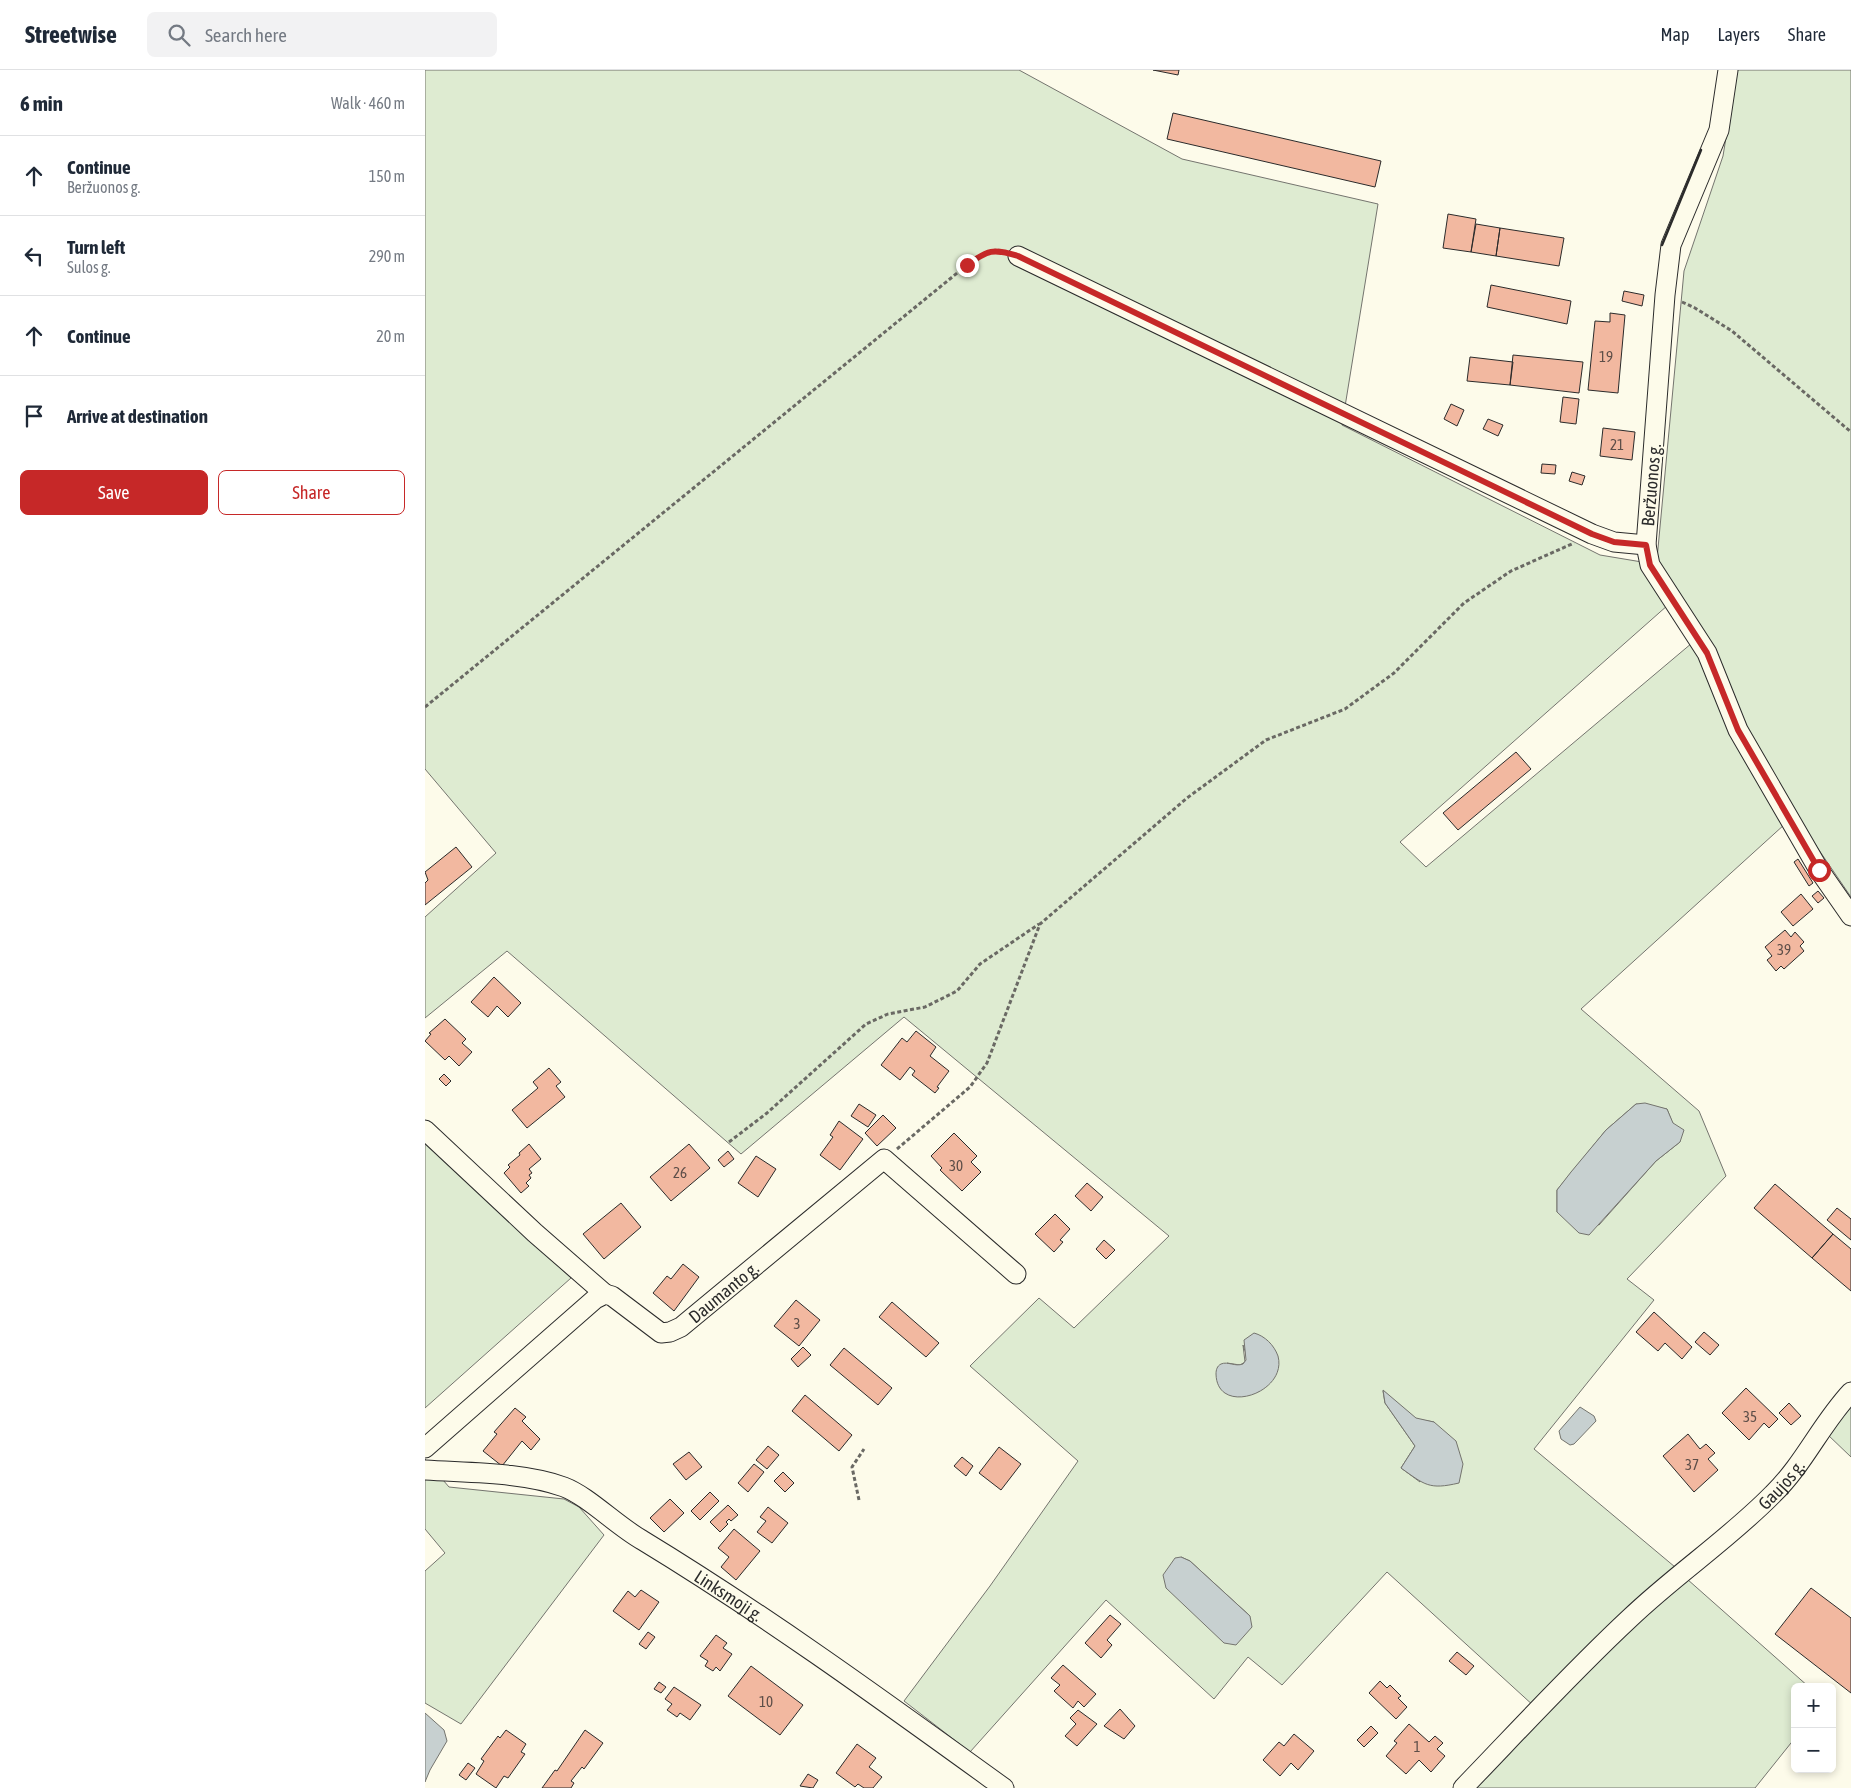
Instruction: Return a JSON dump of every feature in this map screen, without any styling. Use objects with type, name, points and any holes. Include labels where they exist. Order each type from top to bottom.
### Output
[{"type":"street","name":"Beržuonos g.","points":[[1728,70],[1719,130],[1671,245],[1665,295],[1646,545],[1650,565],[1707,653],[1738,730],[1819,870],[1851,916]]},
{"type":"street","points":[[1018,256],[1592,534],[1614,542],[1646,545]]},
{"type":"street","name":"Daumanto g.","points":[[425,1130],[535,1233],[605,1294],[612,1296],[661,1332],[669,1332],[681,1326],[884,1159]]},
{"type":"street","points":[[884,1159],[1016,1274]]},
{"type":"street","points":[[425,1448],[595,1299],[605,1294]]},
{"type":"street","name":"Gaujos g.","points":[[1463,1788],[1630,1617],[1744,1523],[1774,1493],[1797,1468],[1820,1431],[1851,1392]]},
{"type":"street","name":"Linksmoji g.","points":[[425,1470],[531,1479],[564,1487],[581,1497],[621,1528],[717,1586],[1004,1788]]},
{"type":"path","points":[[425,707],[967,265],[984,253],[998,249],[1018,256]]},
{"type":"path","points":[[1665,295],[1695,308],[1732,331],[1851,432]]},
{"type":"path","points":[[729,1142],[767,1113],[866,1024],[888,1014],[925,1007],[957,991],[980,964],[1040,924],[1187,798],[1266,740],[1345,709],[1395,673],[1465,603],[1490,584],[1511,571],[1592,534]]},
{"type":"path","points":[[884,1159],[970,1087],[987,1063],[1040,924]]},
{"type":"path","points":[[859,1500],[852,1467],[864,1449]]},
{"type":"green space","points":[[425,70],[1019,70],[1182,159],[1378,204],[1342,425],[1600,555],[1642,562],[1668,605],[1400,842],[1426,867],[1692,643],[1785,824],[1581,1009],[1699,1111],[1726,1176],[1627,1279],[1654,1300],[1534,1449],[1675,1567],[1535,1707],[1387,1572],[1282,1685],[1248,1657],[1214,1699],[1106,1600],[970,1752],[904,1701],[990,1586],[1078,1461],[970,1366],[1039,1298],[1074,1328],[1169,1236],[904,1017],[741,1154],[507,951],[425,1018],[425,917],[496,853],[425,769]],"holes":[[[1636,1104],[1667,1109],[1680,1142],[1656,1161],[1599,1225],[1557,1212],[1557,1190],[1606,1130]],[[1243,1345],[1259,1392],[1227,1363],[1240,1365],[1245,1362]],[[1383,1391],[1416,1419],[1434,1422],[1420,1482],[1401,1468],[1415,1446],[1385,1403]],[[1181,1557],[1190,1561],[1250,1616]]]},
{"type":"green space","points":[[1737,70],[1851,70],[1851,897],[1795,815],[1671,589],[1657,559],[1684,271],[1723,156]]},
{"type":"green space","points":[[425,1142],[571,1278],[425,1408]]},
{"type":"green space","points":[[1851,1407],[1851,1457],[1827,1434]]},
{"type":"green space","points":[[425,1459],[449,1487],[564,1499],[579,1507],[604,1535],[461,1724],[425,1703],[425,1571],[445,1553],[425,1529]]},
{"type":"green space","points":[[1687,1579],[1804,1683],[1791,1683],[1791,1743],[1755,1788],[1475,1788],[1632,1625]]},
{"type":"shaded area","points":[[1645,1103],[1667,1109],[1673,1123],[1684,1130],[1680,1142],[1656,1161],[1589,1235],[1579,1233],[1557,1212],[1557,1190],[1606,1130],[1636,1104]]},
{"type":"shaded area","points":[[1254,1333],[1269,1342],[1274,1348],[1278,1356],[1278,1369],[1273,1380],[1263,1389],[1251,1395],[1239,1397],[1228,1395],[1219,1387],[1216,1374],[1217,1368],[1224,1363],[1243,1364],[1246,1360],[1244,1340]]},
{"type":"shaded area","points":[[1383,1390],[1416,1418],[1434,1422],[1456,1441],[1463,1464],[1459,1483],[1434,1486],[1416,1479],[1401,1468],[1415,1446],[1385,1403]]},
{"type":"shaded area","points":[[1580,1407],[1594,1416],[1596,1421],[1574,1444],[1570,1445],[1561,1439],[1559,1431]]},
{"type":"shaded area","points":[[1181,1557],[1190,1561],[1250,1616],[1252,1627],[1236,1645],[1224,1643],[1166,1588],[1163,1575],[1175,1558]]},
{"type":"shaded area","points":[[425,1713],[444,1730],[447,1741],[425,1782]]},
{"type":"building","points":[[1153,70],[1179,70],[1178,75]]},
{"type":"building","points":[[1173,113],[1381,161],[1375,187],[1167,139]]},
{"type":"building","points":[[1448,214],[1476,219],[1471,252],[1443,248]]},
{"type":"building","points":[[1476,224],[1500,228],[1496,256],[1471,252]]},
{"type":"building","points":[[1500,228],[1564,238],[1559,266],[1496,256]]},
{"type":"building","points":[[1491,285],[1571,301],[1567,324],[1487,307]]},
{"type":"building","points":[[1624,291],[1644,295],[1642,306],[1622,301]]},
{"type":"building","points":[[1610,313],[1625,315],[1618,393],[1588,390],[1595,321],[1610,322]]},
{"type":"building","points":[[1513,355],[1583,362],[1579,393],[1510,385]]},
{"type":"building","points":[[1470,357],[1513,362],[1510,385],[1467,381]]},
{"type":"building","points":[[1563,397],[1579,399],[1576,424],[1560,422]]},
{"type":"building","points":[[1451,404],[1464,410],[1457,426],[1444,419]]},
{"type":"building","points":[[1488,419],[1503,425],[1498,436],[1483,429]]},
{"type":"building","points":[[1603,428],[1635,432],[1632,460],[1600,456]]},
{"type":"building","points":[[1542,464],[1556,465],[1555,474],[1541,473]]},
{"type":"building","points":[[1572,472],[1585,476],[1582,485],[1569,481]]},
{"type":"building","points":[[1516,752],[1531,769],[1458,830],[1443,813]]},
{"type":"building","points":[[456,847],[472,867],[425,905],[425,883],[428,880],[425,872]]},
{"type":"building","points":[[1798,859],[1813,883],[1809,886],[1794,862]]},
{"type":"building","points":[[1818,891],[1824,898],[1818,903],[1812,896]]},
{"type":"building","points":[[1801,894],[1813,909],[1793,926],[1781,912]]},
{"type":"building","points":[[1785,930],[1791,937],[1795,932],[1804,942],[1800,946],[1804,951],[1784,969],[1781,966],[1776,971],[1767,960],[1772,956],[1765,947]]},
{"type":"building","points":[[494,977],[521,1003],[508,1017],[497,1006],[488,1017],[471,1002]]},
{"type":"building","points":[[445,1019],[466,1039],[462,1043],[472,1052],[459,1066],[449,1056],[445,1060],[425,1041],[431,1034],[429,1033]]},
{"type":"building","points":[[916,1031],[936,1047],[930,1056],[949,1071],[937,1087],[939,1088],[935,1093],[912,1075],[915,1071],[910,1067],[900,1080],[881,1065],[902,1038],[907,1042]]},
{"type":"building","points":[[549,1068],[561,1082],[556,1086],[565,1097],[527,1128],[512,1110],[538,1088],[533,1082]]},
{"type":"building","points":[[444,1074],[451,1081],[446,1086],[439,1079]]},
{"type":"building","points":[[859,1104],[876,1115],[868,1127],[851,1116]]},
{"type":"building","points":[[883,1115],[896,1128],[877,1146],[865,1133]]},
{"type":"building","points":[[839,1121],[863,1139],[840,1170],[820,1155],[833,1137],[830,1135]]},
{"type":"building","points":[[954,1133],[977,1156],[971,1162],[981,1172],[962,1191],[940,1170],[942,1168],[931,1156]]},
{"type":"building","points":[[529,1144],[541,1159],[529,1169],[532,1173],[529,1175],[531,1178],[526,1183],[529,1186],[521,1193],[504,1173],[510,1167],[508,1165]]},
{"type":"building","points":[[689,1144],[710,1168],[671,1201],[650,1177]]},
{"type":"building","points":[[728,1151],[734,1159],[724,1167],[718,1160]]},
{"type":"building","points":[[756,1156],[776,1169],[758,1197],[738,1183]]},
{"type":"building","points":[[1087,1183],[1103,1197],[1091,1211],[1075,1196]]},
{"type":"building","points":[[1775,1184],[1833,1234],[1812,1258],[1754,1208]]},
{"type":"building","points":[[621,1203],[641,1227],[604,1259],[583,1234]]},
{"type":"building","points":[[1837,1208],[1851,1219],[1851,1240],[1827,1220]]},
{"type":"building","points":[[1055,1214],[1070,1229],[1060,1240],[1063,1242],[1054,1252],[1035,1234]]},
{"type":"building","points":[[1833,1234],[1851,1249],[1851,1291],[1812,1258]]},
{"type":"building","points":[[1104,1240],[1115,1250],[1106,1259],[1096,1249]]},
{"type":"building","points":[[683,1264],[699,1277],[674,1311],[653,1293],[667,1276],[671,1279]]},
{"type":"building","points":[[796,1300],[820,1320],[799,1346],[774,1326]]},
{"type":"building","points":[[892,1302],[939,1343],[926,1357],[879,1317]]},
{"type":"building","points":[[1654,1312],[1692,1347],[1682,1359],[1665,1343],[1658,1351],[1636,1332]]},
{"type":"building","points":[[1704,1332],[1719,1345],[1710,1355],[1695,1342]]},
{"type":"building","points":[[803,1347],[811,1355],[798,1367],[791,1359]]},
{"type":"building","points":[[844,1348],[892,1388],[878,1405],[830,1365]]},
{"type":"building","points":[[1746,1388],[1778,1419],[1769,1428],[1764,1423],[1749,1440],[1722,1413]]},
{"type":"building","points":[[805,1395],[852,1435],[839,1451],[792,1411]]},
{"type":"building","points":[[1789,1403],[1801,1416],[1791,1425],[1779,1413]]},
{"type":"building","points":[[515,1408],[526,1417],[522,1421],[540,1439],[531,1450],[522,1441],[502,1466],[483,1451],[497,1434],[494,1432]]},
{"type":"building","points":[[1688,1434],[1700,1449],[1706,1444],[1715,1453],[1708,1459],[1718,1470],[1694,1492],[1663,1456]]},
{"type":"building","points":[[768,1446],[779,1455],[767,1469],[756,1460]]},
{"type":"building","points":[[999,1447],[1021,1464],[1001,1490],[979,1473]]},
{"type":"building","points":[[689,1452],[702,1467],[686,1480],[673,1464]]},
{"type":"building","points":[[962,1457],[973,1466],[966,1476],[954,1466]]},
{"type":"building","points":[[754,1464],[764,1472],[748,1492],[738,1483]]},
{"type":"building","points":[[783,1472],[794,1483],[785,1492],[774,1481]]},
{"type":"building","points":[[710,1492],[719,1501],[700,1520],[691,1511]]},
{"type":"building","points":[[670,1499],[684,1513],[664,1532],[650,1518]]},
{"type":"building","points":[[728,1505],[738,1515],[731,1521],[729,1519],[726,1522],[728,1524],[720,1532],[710,1522]]},
{"type":"building","points":[[768,1507],[788,1523],[772,1543],[757,1532],[766,1521],[760,1517]]},
{"type":"building","points":[[734,1529],[760,1551],[736,1580],[721,1567],[729,1557],[718,1548]]},
{"type":"building","points":[[1811,1588],[1851,1618],[1851,1693],[1775,1634]]},
{"type":"building","points":[[641,1590],[659,1602],[639,1630],[613,1611],[628,1591],[635,1597]]},
{"type":"building","points":[[1110,1615],[1121,1624],[1107,1640],[1112,1645],[1101,1658],[1085,1643]]},
{"type":"building","points":[[648,1632],[655,1637],[646,1649],[639,1644]]},
{"type":"building","points":[[716,1635],[727,1643],[723,1648],[732,1654],[720,1671],[716,1667],[713,1671],[705,1666],[708,1661],[700,1656]]},
{"type":"building","points":[[1457,1652],[1474,1666],[1466,1675],[1449,1661]]},
{"type":"building","points":[[1063,1665],[1096,1694],[1084,1707],[1078,1701],[1073,1708],[1054,1691],[1060,1685],[1051,1678]]},
{"type":"building","points":[[751,1666],[803,1705],[780,1735],[728,1696]]},
{"type":"building","points":[[1380,1681],[1387,1688],[1390,1685],[1401,1696],[1398,1698],[1407,1707],[1396,1719],[1369,1693]]},
{"type":"building","points":[[659,1682],[666,1687],[661,1693],[654,1689]]},
{"type":"building","points":[[674,1687],[701,1705],[690,1720],[680,1713],[677,1717],[667,1710],[672,1704],[665,1699]]},
{"type":"building","points":[[1120,1709],[1135,1726],[1124,1739],[1104,1726]]},
{"type":"building","points":[[1078,1710],[1097,1724],[1077,1746],[1065,1736],[1076,1724],[1070,1718]]},
{"type":"building","points":[[1409,1724],[1429,1742],[1435,1736],[1443,1743],[1437,1749],[1445,1756],[1431,1772],[1419,1760],[1406,1774],[1386,1756],[1397,1743],[1394,1741]]},
{"type":"building","points":[[1371,1726],[1378,1733],[1364,1747],[1357,1740]]},
{"type":"building","points":[[506,1730],[526,1744],[521,1752],[525,1754],[508,1778],[504,1776],[496,1788],[476,1774],[484,1761],[481,1759],[498,1736],[500,1738]]},
{"type":"building","points":[[585,1730],[603,1743],[584,1769],[582,1767],[571,1781],[574,1783],[571,1788],[542,1788],[555,1770],[557,1771]]},
{"type":"building","points":[[1294,1734],[1314,1751],[1298,1770],[1291,1763],[1280,1776],[1263,1760],[1279,1742],[1284,1746]]},
{"type":"building","points":[[857,1744],[876,1758],[869,1767],[882,1777],[873,1788],[864,1788],[858,1784],[855,1787],[836,1773]]},
{"type":"building","points":[[468,1763],[475,1768],[466,1780],[459,1775]]},
{"type":"building","points":[[808,1774],[818,1780],[813,1788],[800,1786]]},
{"type":"wall","points":[[1662,245],[1701,150]]},
{"type":"route","points":[[967,265],[984,253],[998,249],[1018,256],[1592,534],[1614,542],[1646,545],[1650,565],[1707,653],[1738,730],[1819,870]]}]
